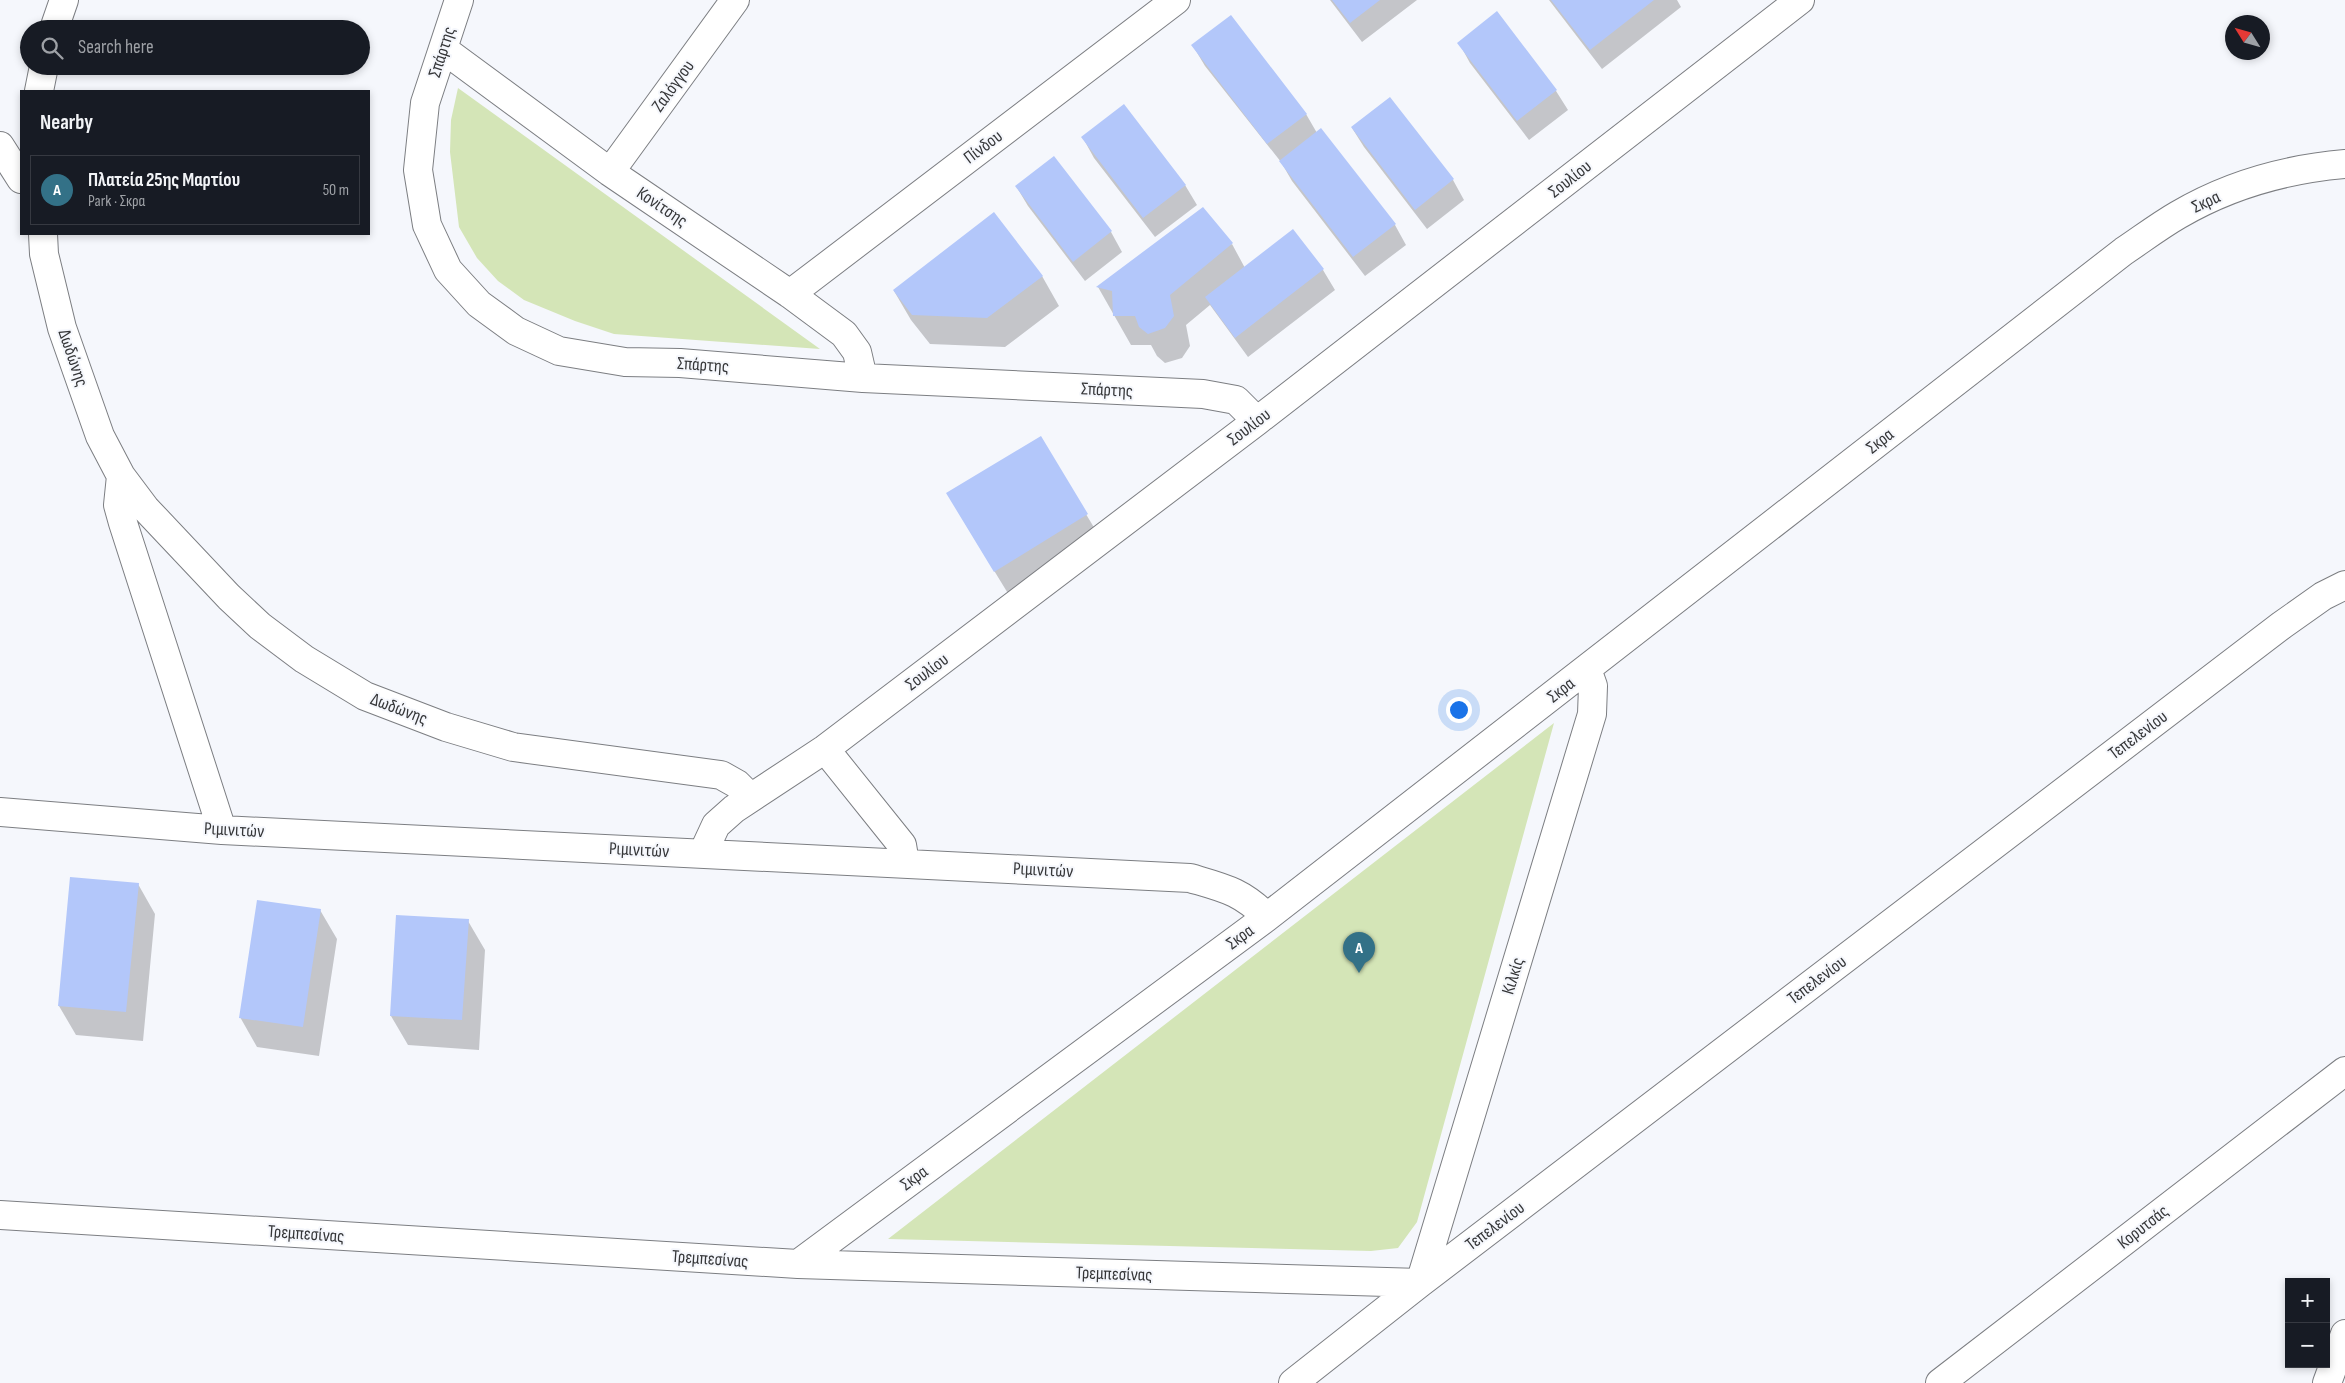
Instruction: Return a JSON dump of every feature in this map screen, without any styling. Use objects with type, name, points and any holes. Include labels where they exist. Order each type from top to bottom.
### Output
[{"type":"street","points":[[57,20],[64,0]]},
{"type":"street","name":"Σπάρτης","points":[[458,0],[425,103],[418,170],[427,224],[448,270],[479,304],[516,331],[559,351],[625,362],[680,363],[863,378],[1203,394],[1236,400],[1257,420]]},
{"type":"street","name":"Ζαλόγγου","points":[[610,172],[735,0]]},
{"type":"street","name":"Πίνδου","points":[[790,294],[1176,0]]},
{"type":"street","name":"Σουλίου","points":[[703,853],[716,825],[750,797],[825,749],[1257,420],[1800,0]]},
{"type":"street","name":"Κονίτσης","points":[[443,49],[610,172],[790,294],[844,334],[857,352],[863,378]]},
{"type":"street","points":[[40,90],[43,75]]},
{"type":"street","points":[[0,146],[20,177]]},
{"type":"street","name":"Σκρα","points":[[798,1264],[1267,917],[2108,264],[2147,236],[2178,215],[2256,180],[2313,167],[2345,164]]},
{"type":"street","name":"Δωδώνης","points":[[44,235],[44,254],[62,328],[100,436],[121,476],[145,508],[228,597],[260,626],[304,659],[365,696],[446,727],[514,747],[721,775],[737,784],[750,797]]},
{"type":"street","points":[[121,476],[118,505],[122,523],[222,830]]},
{"type":"street","name":"Τεπελενίου","points":[[1293,1383],[1420,1283],[2274,631],[2322,596],[2345,585]]},
{"type":"street","name":"Κιλκίς","points":[[1420,1283],[1592,714],[1593,686],[1587,669]]},
{"type":"street","points":[[825,749],[902,845],[905,863]]},
{"type":"street","name":"Ριμινιτών","points":[[0,812],[222,830],[1190,878],[1229,889],[1251,901],[1267,917]]},
{"type":"street","name":"Κορυτσάς","points":[[1940,1383],[2345,1072]]},
{"type":"street","name":"Τρεμπεσίνας","points":[[0,1215],[798,1264],[1420,1283]]},
{"type":"street","points":[[2327,1383],[2345,1334]]},
{"type":"green space","points":[[458,88],[820,349],[614,334],[575,321],[524,300],[498,281],[477,258],[459,227],[450,152],[451,120]]},
{"type":"green space","points":[[1554,723],[1417,1222],[1398,1248],[1371,1251],[888,1239]]},
{"type":"building","points":[[1332,0],[1380,0],[1350,23]]},
{"type":"building","points":[[1551,0],[1654,0],[1590,50]]},
{"type":"building","points":[[1497,11],[1557,90],[1517,121],[1457,43]]},
{"type":"building","points":[[1231,15],[1307,114],[1267,144],[1191,45]]},
{"type":"building","points":[[1390,97],[1454,179],[1415,210],[1351,127]]},
{"type":"building","points":[[1124,104],[1186,185],[1143,218],[1081,137]]},
{"type":"building","points":[[1321,128],[1396,224],[1353,257],[1279,161]]},
{"type":"building","points":[[1054,156],[1112,231],[1073,262],[1015,186]]},
{"type":"building","points":[[1203,207],[1233,243],[1170,295],[1174,316],[1165,328],[1148,334],[1139,327],[1135,316],[1113,316],[1112,291],[1096,287]]},
{"type":"building","points":[[994,212],[1043,276],[987,318],[912,315],[893,290]]},
{"type":"building","points":[[1293,229],[1324,269],[1235,338],[1205,297]]},
{"type":"building","points":[[1041,436],[1088,514],[994,572],[946,493]]},
{"type":"building","points":[[70,877],[139,883],[126,1012],[58,1006]]},
{"type":"building","points":[[257,900],[321,909],[303,1027],[239,1018]]},
{"type":"building","points":[[396,915],[469,919],[462,1020],[390,1016]]},
{"type":"place","name":"Πλατεία 25ης Μαρτίου","points":[[1359,973]]}]
